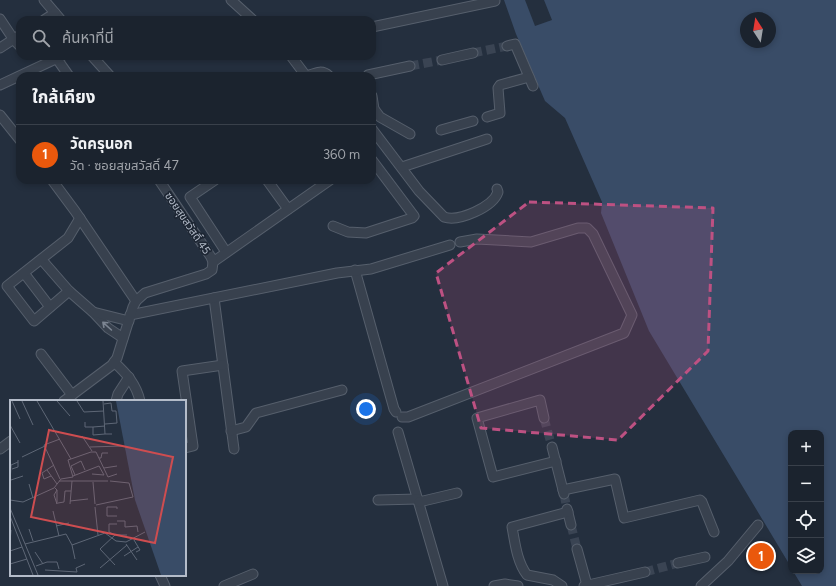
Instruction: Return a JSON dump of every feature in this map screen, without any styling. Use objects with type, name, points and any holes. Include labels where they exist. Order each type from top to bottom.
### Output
[{"type":"street","points":[[44,0],[58,16]]},
{"type":"street","points":[[231,0],[249,16]]},
{"type":"street","points":[[376,26],[494,2]]},
{"type":"street","points":[[0,19],[16,38]]},
{"type":"street","points":[[0,48],[16,41]]},
{"type":"street","points":[[487,117],[500,113],[498,88],[500,85],[531,81],[515,44],[506,46]]},
{"type":"street","points":[[442,60],[474,53]]},
{"type":"street","points":[[29,72],[56,60]]},
{"type":"street","points":[[61,60],[67,72]]},
{"type":"street","points":[[96,60],[106,72]]},
{"type":"street","points":[[294,60],[304,72]]},
{"type":"street","points":[[376,73],[410,66]]},
{"type":"street","points":[[0,85],[16,78]]},
{"type":"street","points":[[376,112],[380,117],[410,134]]},
{"type":"street","points":[[0,115],[16,135]]},
{"type":"street","points":[[441,130],[472,121]]},
{"type":"street","points":[[376,135],[419,191],[444,217],[449,219],[464,216],[493,201],[498,192],[497,189]]},
{"type":"street","points":[[402,168],[487,139]]},
{"type":"street","points":[[333,226],[348,232],[366,233],[412,218],[414,216],[376,165]]},
{"type":"street","points":[[55,184],[80,218],[136,301],[117,358],[114,362],[65,400]]},
{"type":"street","name":"ซอยสุขสวัสดิ์ 45","points":[[136,301],[145,293],[206,274],[212,270],[213,262],[207,251],[162,184]]},
{"type":"street","points":[[209,184],[190,198],[226,252]]},
{"type":"street","points":[[270,184],[288,209]]},
{"type":"street","points":[[213,262],[324,184]]},
{"type":"street","points":[[69,291],[34,321],[7,286],[42,260],[68,238],[80,218]]},
{"type":"street","points":[[355,270],[394,409],[399,415],[408,417],[624,333],[632,315],[593,234],[587,228],[578,228],[531,242],[477,239],[460,242]]},
{"type":"street","points":[[93,312],[130,318],[214,298],[355,270],[371,269],[450,245]]},
{"type":"street","points":[[42,260],[69,291],[93,312],[108,328],[123,338]]},
{"type":"street","points":[[24,273],[50,307]]},
{"type":"street","points":[[214,298],[234,449]]},
{"type":"street","points":[[41,354],[72,395]]},
{"type":"street","points":[[114,362],[134,384],[140,400]]},
{"type":"street","points":[[186,448],[193,446],[182,371],[223,365]]},
{"type":"street","points":[[116,400],[118,394],[129,377]]},
{"type":"street","points":[[231,431],[246,427],[256,413],[342,390]]},
{"type":"street","points":[[544,418],[540,400],[477,418],[493,476],[556,461]]},
{"type":"street","points":[[398,432],[443,586]]},
{"type":"street","points":[[0,449],[10,442]]},
{"type":"street","points":[[552,448],[563,492],[615,479],[624,518],[700,500],[714,532]]},
{"type":"street","points":[[378,500],[418,500],[457,493]]},
{"type":"street","points":[[562,586],[554,580],[527,575],[518,558],[512,527],[568,511],[572,525]]},
{"type":"street","points":[[701,586],[728,561],[758,525]]},
{"type":"street","points":[[577,549],[586,586],[645,572]]},
{"type":"street","points":[[678,563],[705,557]]},
{"type":"street","points":[[224,586],[253,574]]},
{"type":"street","points":[[160,576],[165,586]]},
{"type":"street","points":[[494,586],[505,584],[518,586]]},
{"type":"highlighted area","points":[[529,202],[713,208],[708,351],[618,440],[481,428],[436,273]]},
{"type":"water","points":[[504,0],[836,0],[836,586],[802,586],[795,574],[824,574],[824,430],[788,430],[788,562],[649,331],[601,213],[602,202],[565,118],[545,101],[516,34]]},
{"type":"pier","points":[[525,0],[544,0],[552,20],[535,26]]},
{"type":"tunnel","points":[[473,53],[507,46]]},
{"type":"tunnel","points":[[410,66],[442,60]]},
{"type":"tunnel","points":[[544,418],[552,447]]},
{"type":"tunnel","points":[[564,494],[567,509]]},
{"type":"tunnel","points":[[571,525],[577,549]]},
{"type":"tunnel","points":[[645,572],[678,563]]},
{"type":"place","name":"วัดครุนอก","points":[[761,556]]}]
